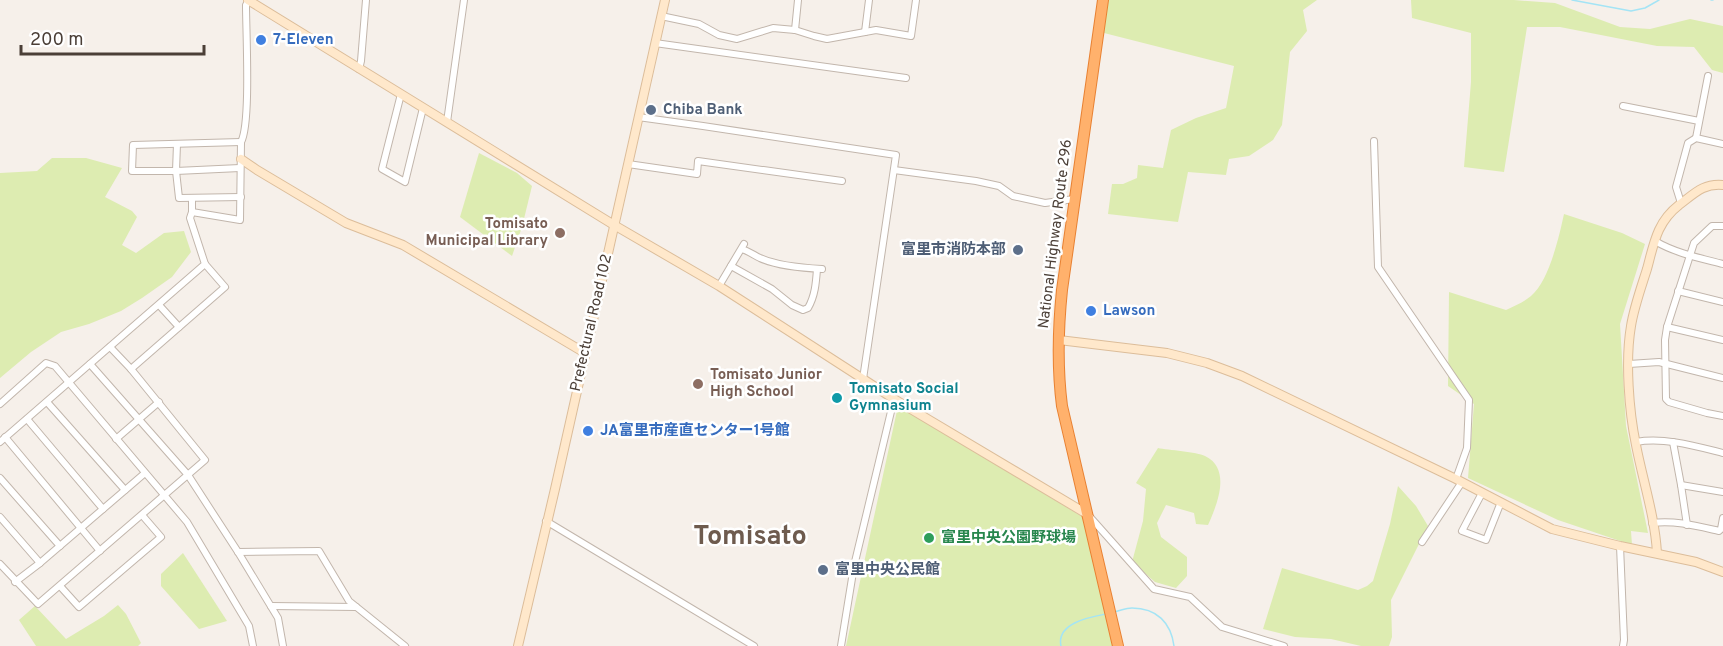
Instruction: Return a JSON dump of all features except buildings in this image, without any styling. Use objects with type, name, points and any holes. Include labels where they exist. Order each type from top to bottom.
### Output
[{"type":"highway","name":"National Highway Route 296","points":[[1102,0],[1062,290],[1059,383],[1062,406],[1118,646]]},
{"type":"street","points":[[192,212],[240,220],[241,142],[244,135],[246,100],[246,5],[248,0],[614,225],[719,286],[894,399],[1087,514],[1154,589],[1190,597],[1222,627],[1284,646]]},
{"type":"street","points":[[359,69],[362,61],[366,0]]},
{"type":"street","points":[[447,122],[464,0]]},
{"type":"street","name":"Prefectural Road 102","points":[[518,646],[665,0]]},
{"type":"street","points":[[795,30],[798,0]]},
{"type":"street","points":[[865,32],[869,0]]},
{"type":"street","points":[[661,16],[693,22],[718,35],[737,39],[773,28],[795,30],[827,39],[876,30],[911,36],[916,0]]},
{"type":"street","points":[[655,43],[906,78]]},
{"type":"street","points":[[1696,138],[1708,76]]},
{"type":"street","points":[[401,94],[382,169],[405,182],[423,108]]},
{"type":"street","points":[[1623,106],[1699,121]]},
{"type":"street","points":[[638,117],[896,155],[863,379]]},
{"type":"street","points":[[1681,204],[1676,187],[1688,143],[1696,138],[1723,144]]},
{"type":"street","points":[[1374,141],[1378,267],[1469,400],[1467,448],[1459,480],[1422,542]]},
{"type":"street","points":[[241,142],[133,146],[132,171],[176,171],[241,164],[277,182],[346,223],[403,245],[585,353]]},
{"type":"street","points":[[177,144],[176,171],[179,198],[241,197]]},
{"type":"street","points":[[628,164],[697,174],[698,160],[842,181]]},
{"type":"street","points":[[894,170],[999,186],[1013,196],[1045,203],[1074,199]]},
{"type":"street","points":[[1657,554],[1631,412],[1629,340],[1634,312],[1659,226],[1664,219],[1700,189],[1710,184],[1723,185]]},
{"type":"street","points":[[131,369],[225,287],[205,264],[190,218],[192,198]]},
{"type":"street","points":[[1723,226],[1712,226],[1694,243],[1667,327],[1665,340],[1666,399],[1669,402],[1723,416]]},
{"type":"street","points":[[1655,241],[1662,246],[1723,264]]},
{"type":"street","points":[[719,286],[731,266],[743,247],[760,258],[792,266],[820,269],[810,304],[803,310],[731,266]]},
{"type":"street","points":[[100,551],[2,440],[205,264]]},
{"type":"street","points":[[1678,291],[1723,302]]},
{"type":"street","points":[[159,305],[179,327]]},
{"type":"street","points":[[1667,327],[1723,340]]},
{"type":"street","points":[[1059,340],[1167,354],[1214,366],[1242,376],[1459,480],[1552,529],[1696,562],[1723,572]]},
{"type":"street","points":[[0,564],[38,604],[205,460],[159,402],[110,347]]},
{"type":"street","points":[[1629,364],[1659,362],[1723,378]]},
{"type":"street","points":[[0,404],[46,363],[55,366],[187,522],[249,626],[253,646]]},
{"type":"street","points":[[90,364],[188,475],[278,618],[283,646]]},
{"type":"street","points":[[841,646],[854,566],[894,399]]},
{"type":"street","points":[[47,402],[125,490]]},
{"type":"street","points":[[116,439],[159,402]]},
{"type":"street","points":[[27,419],[103,509]]},
{"type":"street","points":[[1635,442],[1646,440],[1673,442],[1723,453]]},
{"type":"street","points":[[1673,442],[1682,484],[1687,525]]},
{"type":"street","points":[[15,582],[145,474]]},
{"type":"street","points":[[0,478],[60,546]]},
{"type":"street","points":[[1682,484],[1723,492]]},
{"type":"street","points":[[1482,493],[1462,531],[1486,540],[1501,502]]},
{"type":"street","points":[[60,586],[79,607],[161,537],[142,515]]},
{"type":"street","points":[[0,517],[40,563]]},
{"type":"street","points":[[1652,523],[1687,525],[1719,531],[1723,518]]},
{"type":"street","points":[[546,521],[754,646]]},
{"type":"street","points":[[1620,546],[1623,646]]},
{"type":"street","points":[[238,552],[319,551],[349,601],[405,646]]},
{"type":"street","points":[[271,606],[356,608]]},
{"type":"green space","points":[[1107,0],[1317,0],[1303,10],[1307,31],[1290,52],[1282,125],[1273,140],[1249,156],[1229,159],[1226,175],[1188,172],[1178,222],[1108,214],[1112,184],[1123,184],[1137,178],[1138,165],[1163,168],[1171,130],[1196,118],[1226,108],[1234,66],[1104,33]]},
{"type":"green space","points":[[1411,0],[1514,0],[1555,3],[1620,27],[1650,29],[1690,19],[1723,26],[1723,73],[1712,70],[1694,47],[1657,46],[1560,27],[1527,27],[1504,172],[1464,167],[1471,82],[1471,33],[1412,18]]},
{"type":"green space","points":[[479,153],[517,173],[532,186],[512,256],[460,217]]},
{"type":"green space","points":[[52,158],[86,158],[122,168],[105,197],[132,211],[137,217],[122,245],[136,253],[164,233],[184,231],[191,252],[172,277],[142,298],[121,311],[61,332],[31,352],[0,378],[0,173],[37,171]]},
{"type":"green space","points":[[1564,214],[1622,233],[1645,244],[1620,324],[1626,426],[1648,533],[1631,531],[1632,545],[1558,520],[1468,478],[1474,404],[1448,386],[1449,292],[1506,310],[1528,298],[1537,289],[1548,270]]},
{"type":"green space","points":[[898,406],[1078,514],[1084,515],[1113,646],[846,646]]},
{"type":"green space","points":[[1158,448],[1205,456],[1218,469],[1220,478],[1218,498],[1208,525],[1196,524],[1194,513],[1166,505],[1157,523],[1161,537],[1187,557],[1187,576],[1176,588],[1155,582],[1132,562],[1143,521],[1146,489],[1136,483]]},
{"type":"green space","points":[[1398,486],[1416,506],[1428,526],[1391,600],[1392,637],[1389,646],[1361,646],[1331,639],[1295,637],[1263,629],[1282,568],[1358,590],[1373,581],[1390,524]]},
{"type":"green space","points":[[183,553],[227,621],[199,629],[161,586],[161,574]]},
{"type":"green space","points":[[118,605],[126,614],[141,643],[138,646],[36,646],[19,620],[35,606],[66,639]]},
{"type":"waterway","points":[[1572,0],[1631,11],[1645,8],[1659,0]]},
{"type":"waterway","points":[[1113,612],[1132,608],[1155,614],[1170,630],[1174,646]]},
{"type":"waterway","points":[[1061,646],[1061,638],[1069,627],[1083,619],[1106,614]]},
{"type":"place","name":"7-Eleven","points":[[261,40]]},
{"type":"place","name":"Chiba Bank","points":[[651,110]]},
{"type":"place","name":"Tomisato Municipal Library","points":[[560,233]]},
{"type":"place","name":"富里市消防本部","points":[[1018,250]]},
{"type":"place","name":"Lawson","points":[[1091,311]]},
{"type":"place","name":"Tomisato Junior High School","points":[[698,384]]},
{"type":"place","name":"Tomisato Social Gymnasium","points":[[837,398]]},
{"type":"place","name":"JA富里市産直センター1号館","points":[[588,431]]},
{"type":"place","name":"富里中央公園野球場","points":[[929,538]]},
{"type":"place","name":"富里中央公民館","points":[[823,570]]},
{"type":"district","name":"Tomisato","points":[[750,537]]}]
